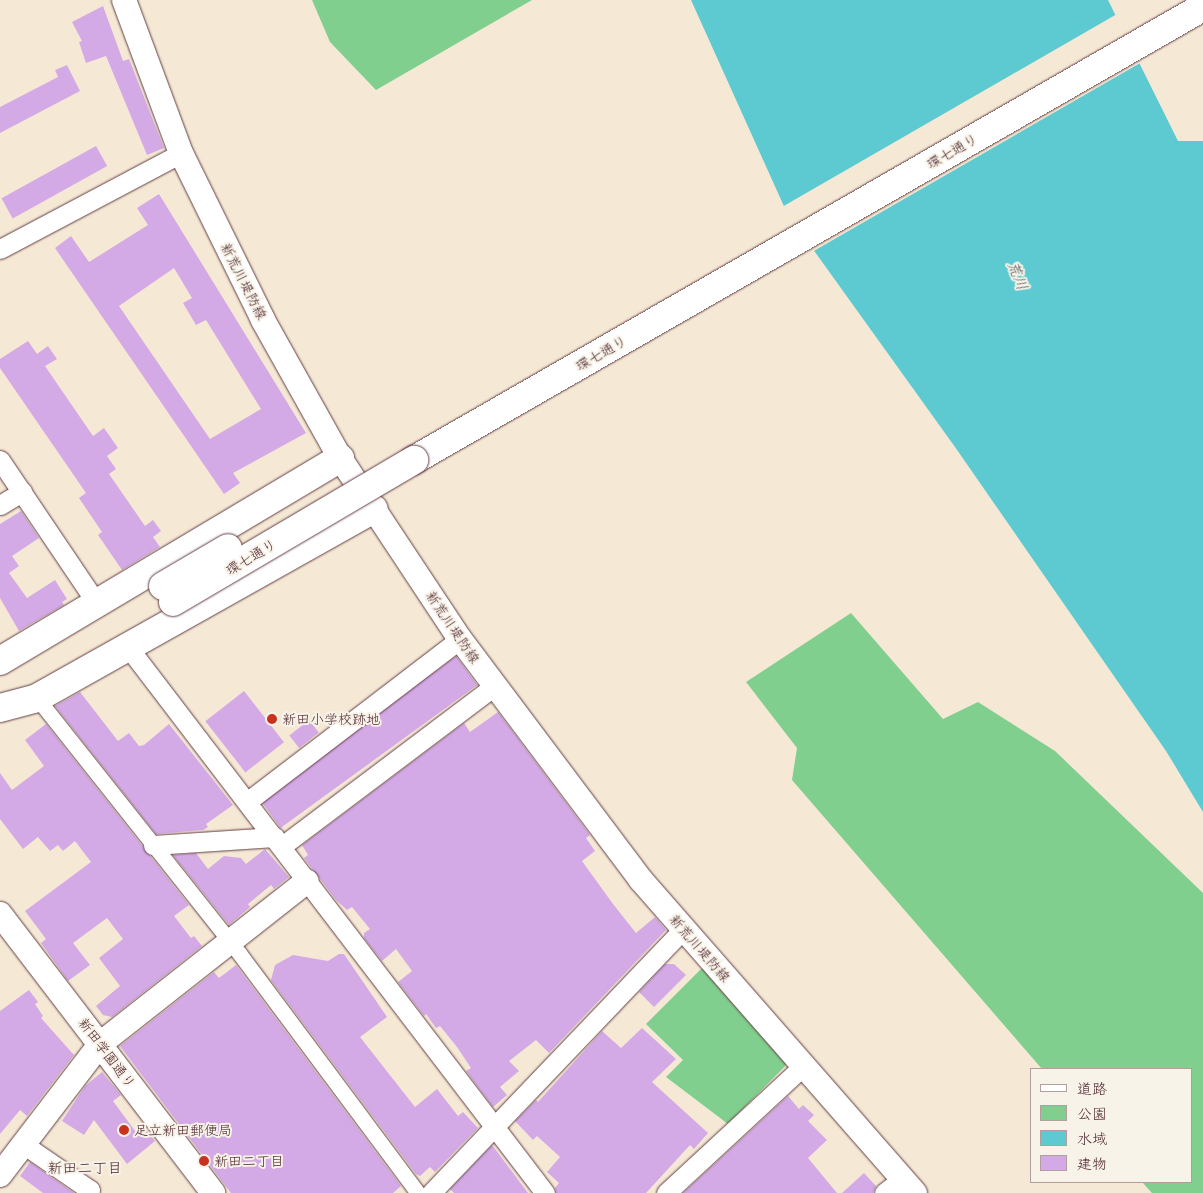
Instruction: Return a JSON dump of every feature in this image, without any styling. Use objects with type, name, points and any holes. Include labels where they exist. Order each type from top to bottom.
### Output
[{"type":"main road","name":"環七通り","points":[[0,702],[168,594],[1177,0]]},
{"type":"main road","name":"環七通り","points":[[416,449],[1203,7]]},
{"type":"main road","points":[[0,661],[340,458]]},
{"type":"main road","points":[[0,708],[37,698],[374,509]]},
{"type":"main road","name":"環七通り","points":[[0,676],[168,594]]},
{"type":"street","name":"新荒川堤防線","points":[[124,0],[181,153],[263,320],[324,424],[340,458],[460,639],[593,820],[683,929],[803,1066],[900,1188]]},
{"type":"street","points":[[0,249],[181,153]]},
{"type":"street","points":[[0,460],[97,604]]},
{"type":"street","points":[[0,505],[22,492]]},
{"type":"street","points":[[248,802],[460,639]]},
{"type":"street","points":[[128,647],[278,841],[544,1193]]},
{"type":"street","points":[[153,845],[278,841],[494,686]]},
{"type":"street","points":[[37,698],[229,941],[418,1193]]},
{"type":"street","points":[[0,1175],[100,1044],[307,881]]},
{"type":"street","name":"新田学園通り","points":[[0,914],[213,1193]]},
{"type":"street","points":[[431,1193],[683,929]]},
{"type":"street","points":[[666,1193],[803,1066]]},
{"type":"street","points":[[24,1144],[90,1190],[88,1193]]},
{"type":"green space","points":[[312,0],[532,0],[376,90],[330,42]]},
{"type":"green space","points":[[851,613],[943,719],[978,702],[1055,751],[1203,893],[1203,1193],[1152,1193],[1143,1183],[1193,1183],[1193,1068],[1041,1068],[792,780],[797,748],[746,682]]},
{"type":"green space","points":[[703,967],[788,1063],[728,1124],[666,1077],[683,1060],[646,1024]]},
{"type":"water","name":"荒川","points":[[691,0],[1108,0],[1178,141],[1203,141],[1203,812],[1166,751],[955,447],[787,213]]},
{"type":"pier","points":[[1117,14],[1142,62],[812,252],[785,215],[782,207]]},
{"type":"building","points":[[103,6],[123,61],[129,59],[164,148],[147,155],[106,56],[86,63],[79,42],[82,41],[72,22]]},
{"type":"building","points":[[67,65],[80,91],[0,133],[0,107],[58,77],[55,70]]},
{"type":"building","points":[[96,146],[107,166],[13,218],[2,198]]},
{"type":"building","points":[[159,194],[306,433],[233,473],[240,483],[224,494],[55,248],[71,236],[89,262],[148,225],[137,208]],"holes":[[[174,268],[192,298],[183,303],[196,325],[206,320],[261,409],[210,439],[119,306]]]},
{"type":"building","points":[[28,341],[37,354],[48,346],[57,359],[45,366],[93,436],[104,428],[118,448],[107,456],[116,469],[109,474],[145,526],[153,520],[161,531],[153,537],[160,547],[122,570],[98,535],[102,532],[79,498],[86,493],[0,368],[0,359]]},
{"type":"building","points":[[21,511],[39,538],[12,556],[19,566],[9,573],[27,598],[55,580],[67,599],[62,602],[64,605],[19,631],[0,598],[0,524]]},
{"type":"building","points":[[456,656],[477,685],[281,828],[259,799]]},
{"type":"building","points":[[244,691],[284,742],[245,772],[205,721]]},
{"type":"building","points":[[80,692],[118,741],[129,733],[139,746],[144,745],[169,724],[233,805],[206,824],[208,827],[203,830],[156,834],[55,706]]},
{"type":"building","points":[[498,712],[590,835],[586,838],[595,851],[582,861],[613,904],[636,933],[655,917],[666,930],[549,1053],[536,1040],[509,1061],[519,1071],[500,1087],[507,1095],[493,1107],[466,1071],[471,1068],[457,1047],[440,1026],[436,1028],[426,1014],[424,1016],[398,982],[412,971],[396,949],[382,961],[364,938],[364,933],[370,929],[352,907],[347,910],[336,900],[304,858],[308,855],[302,845],[464,723],[470,732]]},
{"type":"building","points":[[309,720],[319,733],[299,748],[289,735]]},
{"type":"building","points":[[46,724],[189,905],[174,916],[191,938],[194,936],[202,946],[112,1017],[103,1015],[96,1006],[120,986],[99,958],[123,939],[107,918],[73,943],[90,965],[68,981],[41,943],[46,939],[25,911],[91,862],[75,841],[63,851],[58,845],[50,851],[38,837],[23,849],[0,819],[0,773],[12,790],[44,766],[25,740]]},
{"type":"building","points":[[265,849],[289,877],[274,889],[271,885],[248,904],[250,907],[229,925],[173,855],[196,853],[208,869],[224,856],[241,858],[246,864]]},
{"type":"building","points":[[339,954],[344,954],[387,1017],[360,1037],[415,1107],[437,1089],[458,1116],[463,1112],[478,1128],[435,1172],[430,1167],[420,1176],[416,1174],[271,980],[275,965],[293,955],[328,961]]},
{"type":"building","points":[[665,964],[674,964],[686,975],[654,1007],[639,992]]},
{"type":"building","points":[[236,965],[401,1186],[393,1193],[231,1193],[120,1046],[214,972],[219,978]]},
{"type":"building","points":[[29,990],[38,1002],[35,1004],[43,1016],[41,1018],[74,1055],[27,1116],[20,1110],[0,1134],[0,1011]]},
{"type":"building","points":[[642,1028],[676,1059],[652,1082],[708,1133],[694,1149],[690,1145],[646,1193],[556,1193],[555,1188],[559,1183],[547,1172],[560,1157],[537,1136],[533,1140],[515,1121],[536,1100],[538,1102],[602,1031],[621,1048]]},
{"type":"building","points":[[102,1072],[121,1095],[113,1101],[138,1135],[145,1129],[155,1141],[127,1164],[94,1120],[84,1135],[62,1121],[85,1086]]},
{"type":"building","points":[[788,1096],[799,1109],[803,1105],[814,1115],[808,1121],[827,1140],[808,1158],[837,1193],[683,1193]]},
{"type":"building","points":[[492,1145],[528,1193],[454,1193],[450,1189]]},
{"type":"building","points":[[30,1162],[74,1193],[43,1193],[20,1176]]},
{"type":"building","points":[[864,1173],[876,1186],[873,1193],[842,1193]]},
{"type":"place","name":"新田小学校跡地","points":[[272,719]]},
{"type":"place","name":"足立新田郵便局","points":[[124,1130]]},
{"type":"place","name":"新田二丁目","points":[[204,1161]]},
{"type":"district","name":"新田二丁目","points":[[85,1167]]}]
